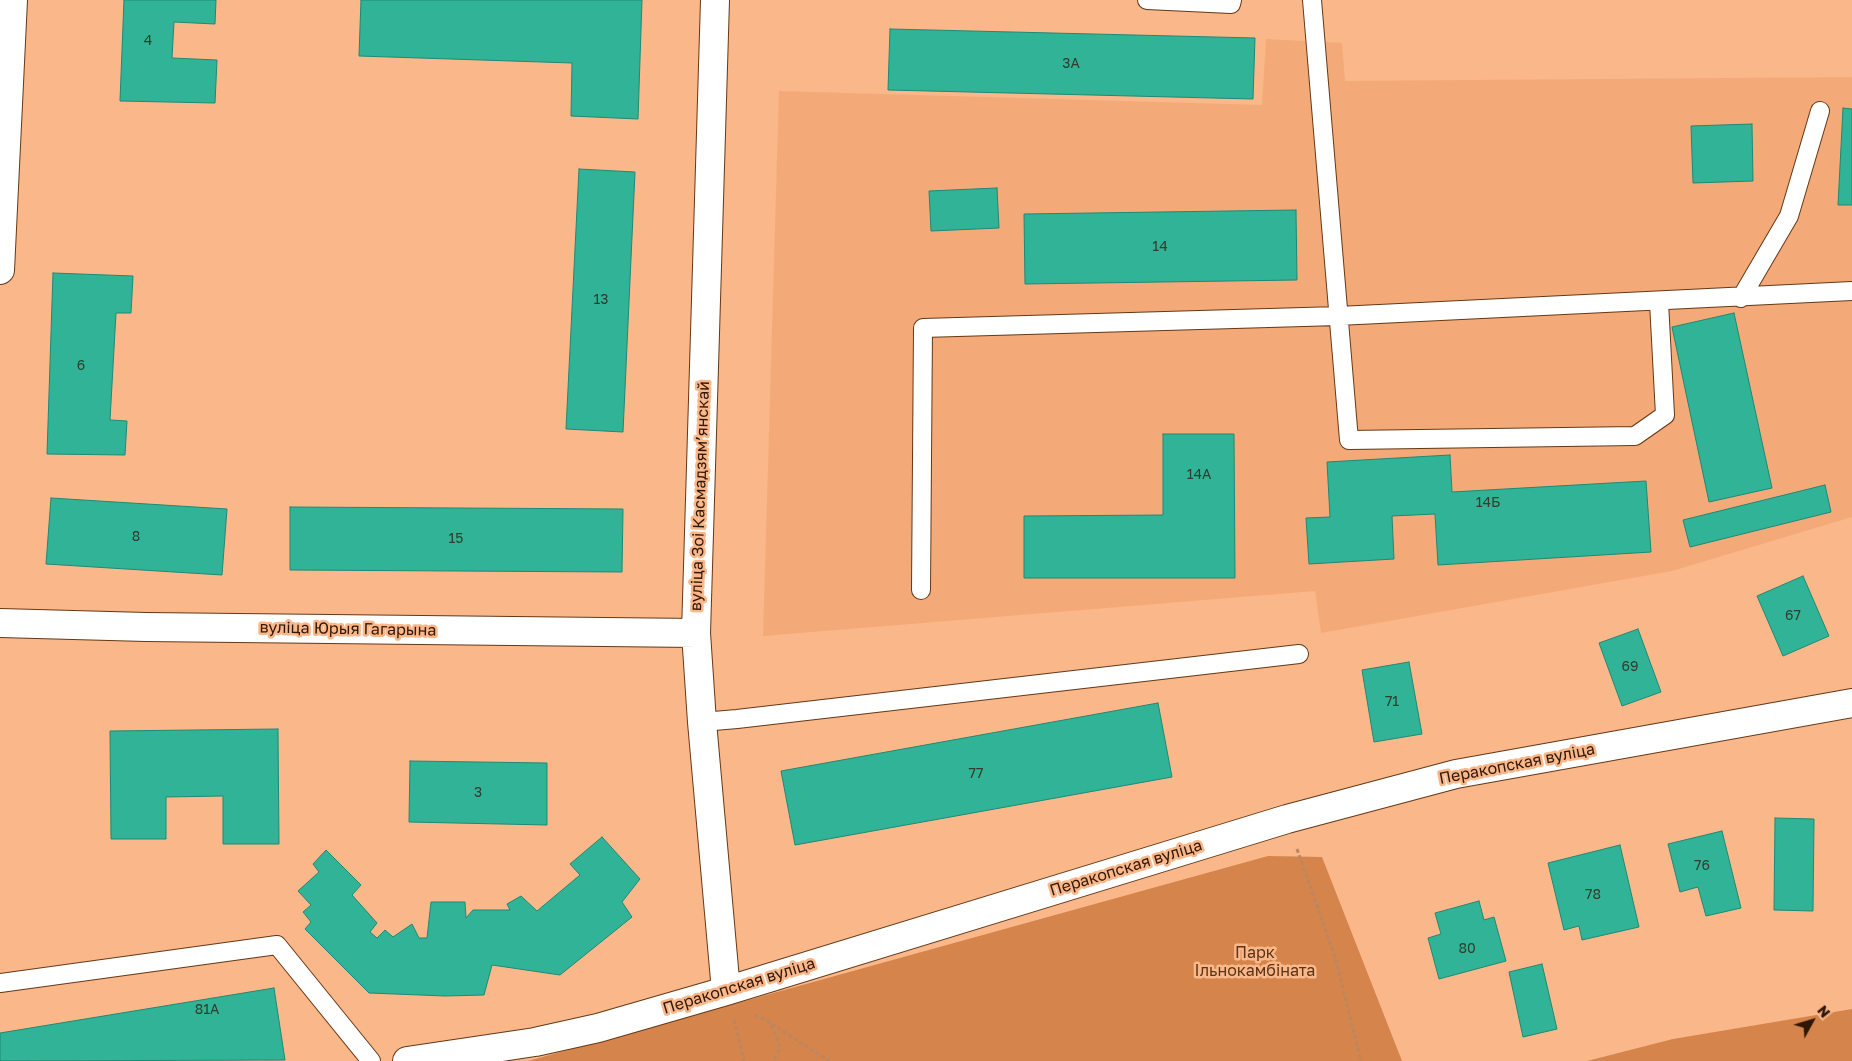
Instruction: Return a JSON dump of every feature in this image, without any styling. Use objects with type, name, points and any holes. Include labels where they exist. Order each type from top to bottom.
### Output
[{"type":"street","name":"вуліца Зоі Касмадзямʼянскай","points":[[715,0],[696,633],[726,991]]},
{"type":"street","points":[[0,270],[9,3]]},
{"type":"street","name":"вуліца Юрыя Гагарына","points":[[0,623],[146,627],[696,633]]},
{"type":"street","name":"Перакопская вуліца","points":[[407,1061],[536,1042],[589,1030],[726,991],[1287,819],[1456,774],[1852,703]]},
{"type":"lane","points":[[1147,0],[1231,4],[1232,0]]},
{"type":"lane","points":[[1312,0],[1350,440],[1636,436],[1666,415],[1658,302]]},
{"type":"lane","points":[[1741,298],[1789,216],[1820,111]]},
{"type":"lane","points":[[921,590],[923,328],[1338,316],[1741,298],[1852,291]]},
{"type":"lane","points":[[702,722],[1299,654]]},
{"type":"lane","points":[[0,983],[277,945],[371,1061]]},
{"type":"path","points":[[1287,819],[1335,957],[1362,1061]]},
{"type":"path","points":[[726,991],[743,1006],[829,1061]]},
{"type":"path","points":[[726,991],[744,1061]]},
{"type":"path","points":[[769,1022],[779,1042],[779,1050],[773,1061]]},
{"type":"shaded area","points":[[1266,39],[1342,43],[1345,81],[1852,77],[1852,517],[1672,571],[1321,633],[1315,591],[763,636],[779,91],[1262,105]]},
{"type":"green space","name":"Парк Ільнокамбіната","points":[[1268,856],[1322,857],[1402,1061],[528,1061]]},
{"type":"green space","points":[[1852,1009],[1852,1061],[1587,1061],[1673,1039]]},
{"type":"building","points":[[124,0],[216,0],[215,24],[174,22],[172,58],[217,60],[215,103],[120,101]]},
{"type":"building","points":[[361,0],[642,0],[638,119],[571,116],[572,63],[359,56]]},
{"type":"building","points":[[890,29],[1255,38],[1253,99],[888,90]]},
{"type":"building","points":[[1843,108],[1852,109],[1852,205],[1838,205]]},
{"type":"building","points":[[1752,124],[1753,181],[1693,183],[1691,126]]},
{"type":"building","points":[[579,169],[635,172],[623,432],[566,429]]},
{"type":"building","points":[[997,188],[999,228],[931,231],[929,191]]},
{"type":"building","points":[[1296,210],[1297,280],[1025,284],[1024,214]]},
{"type":"building","points":[[53,273],[133,276],[131,313],[116,313],[110,420],[127,421],[125,455],[47,454]]},
{"type":"building","points":[[1734,313],[1772,488],[1709,502],[1672,327]]},
{"type":"building","points":[[1163,434],[1234,434],[1235,578],[1024,578],[1024,516],[1163,515]]},
{"type":"building","points":[[1450,455],[1452,492],[1646,481],[1651,552],[1438,565],[1435,514],[1392,516],[1394,559],[1309,564],[1306,518],[1330,517],[1327,462]]},
{"type":"building","points":[[1825,485],[1831,512],[1690,547],[1683,520]]},
{"type":"building","points":[[51,498],[227,509],[222,575],[46,564]]},
{"type":"building","points":[[290,507],[623,509],[622,572],[290,570]]},
{"type":"building","points":[[1803,576],[1829,636],[1783,656],[1757,596]]},
{"type":"building","points":[[1638,629],[1661,692],[1622,706],[1599,643]]},
{"type":"building","points":[[1409,662],[1422,734],[1374,742],[1362,670]]},
{"type":"building","points":[[1158,703],[1172,777],[795,845],[781,771]]},
{"type":"building","points":[[278,729],[279,844],[223,844],[223,796],[166,797],[166,839],[111,839],[110,731]]},
{"type":"building","points":[[410,761],[547,763],[547,825],[409,822]]},
{"type":"building","points":[[1775,818],[1814,819],[1813,911],[1774,910]]},
{"type":"building","points":[[1722,831],[1741,908],[1706,916],[1698,887],[1680,892],[1668,844]]},
{"type":"building","points":[[602,837],[640,879],[622,902],[632,917],[560,975],[492,965],[484,995],[445,996],[369,993],[305,929],[311,922],[303,912],[311,905],[298,891],[319,872],[313,864],[326,850],[361,885],[352,895],[377,923],[370,932],[377,938],[385,930],[393,937],[412,924],[419,938],[427,938],[431,902],[465,902],[466,918],[473,910],[510,910],[507,904],[521,896],[537,911],[580,875],[570,864]]},
{"type":"building","points":[[1620,845],[1639,927],[1582,940],[1579,926],[1564,930],[1548,863]]},
{"type":"building","points":[[1479,901],[1484,920],[1494,917],[1506,961],[1439,979],[1428,938],[1441,934],[1435,913]]},
{"type":"building","points":[[1542,964],[1557,1029],[1523,1037],[1509,972]]},
{"type":"building","points":[[274,988],[285,1060],[0,1061],[0,1033]]}]
